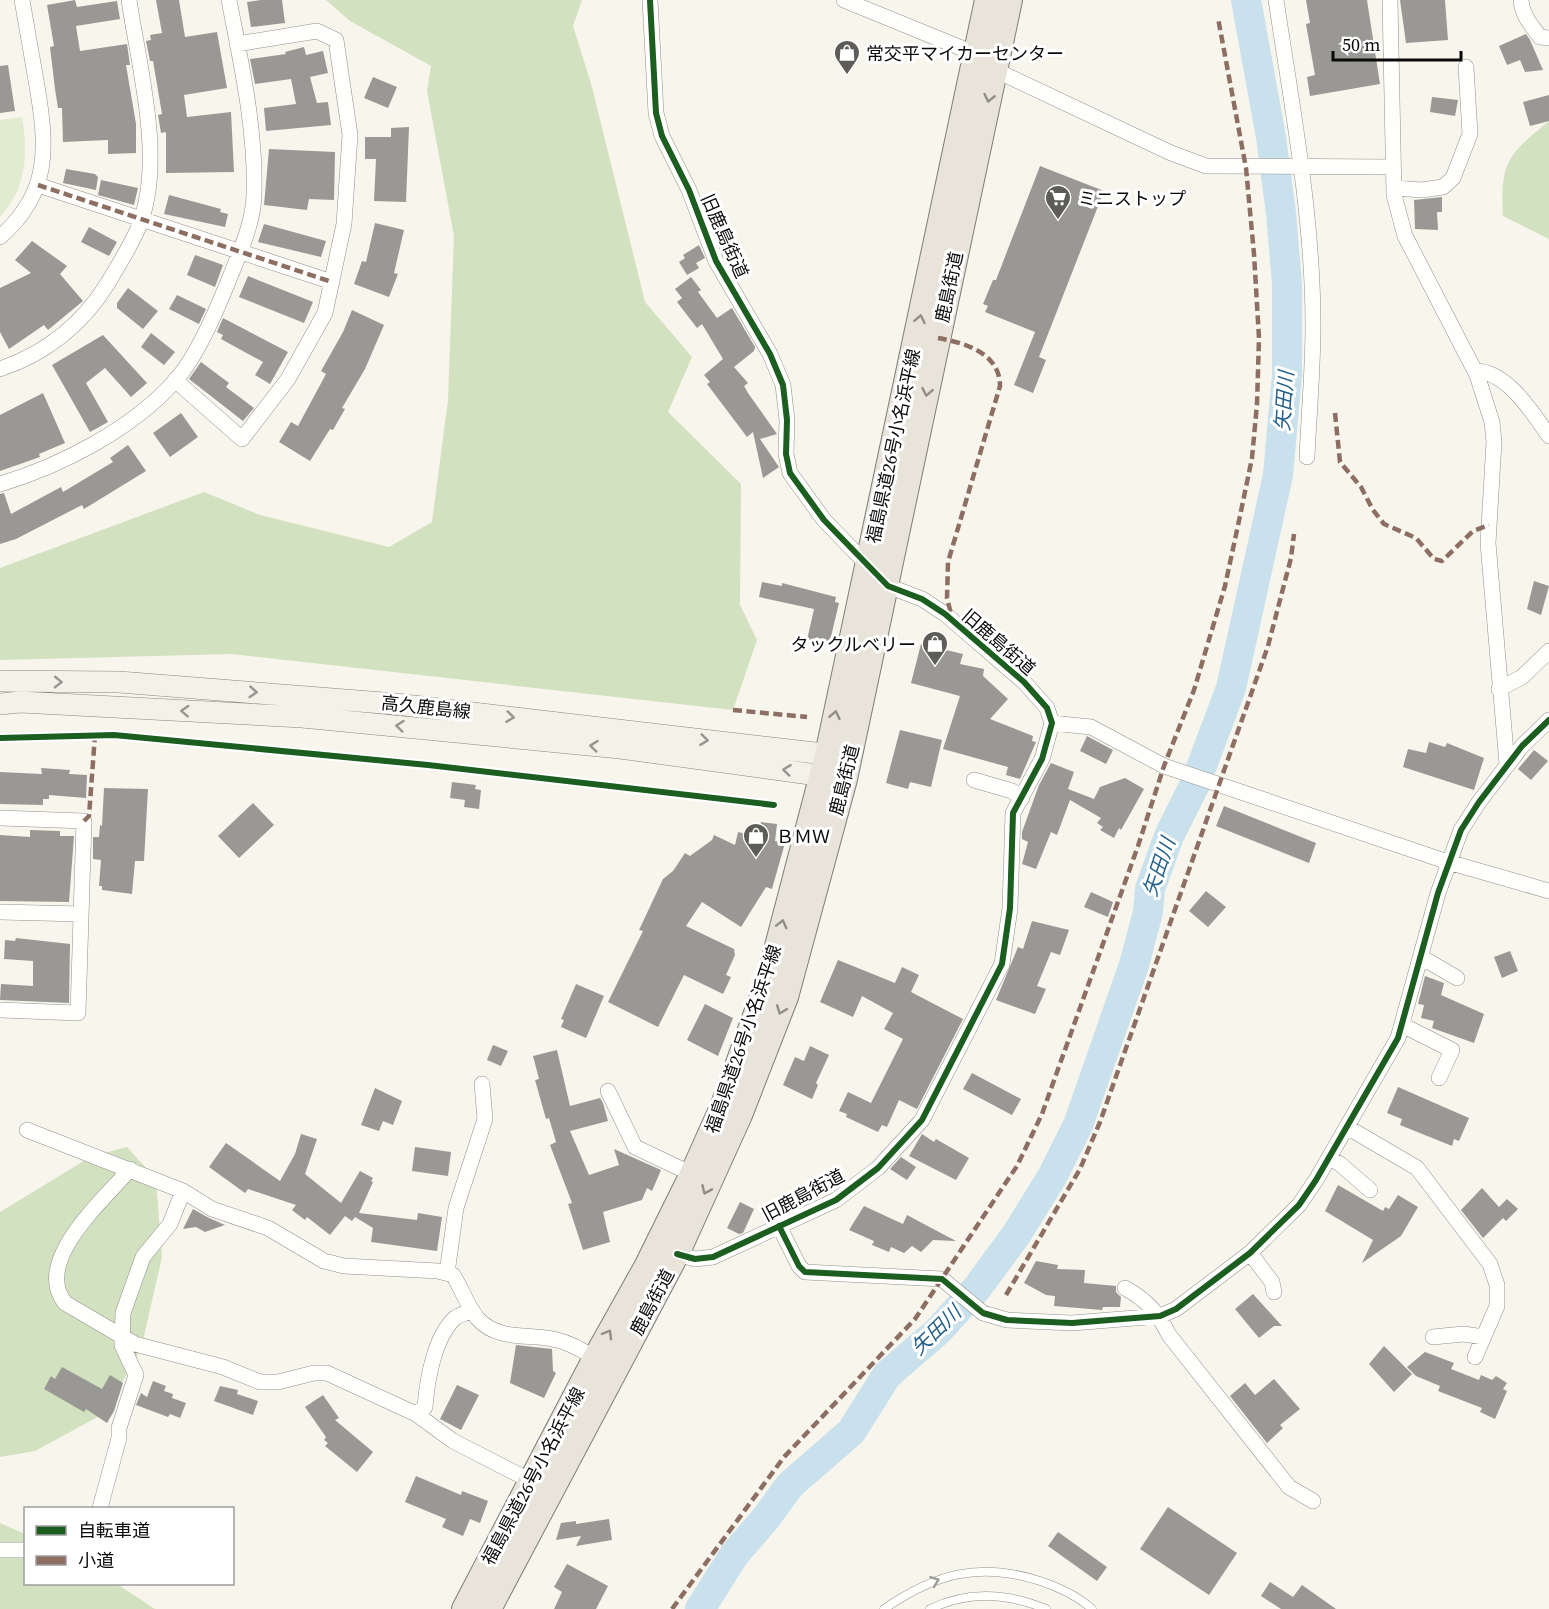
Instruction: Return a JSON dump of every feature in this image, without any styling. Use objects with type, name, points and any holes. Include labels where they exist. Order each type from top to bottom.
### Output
[{"type":"main road","name":"福島県道26号小名浜平線","points":[[464,1609],[595,1358],[646,1267],[692,1174],[723,1105],[769,977],[835,766],[868,565],[987,0]]},
{"type":"main road","name":"鹿島街道","points":[[489,1609],[677,1254],[740,1115],[786,997],[835,766],[888,586],[1010,0]]},
{"type":"main road","name":"高久鹿島線","points":[[0,681],[119,682],[385,703],[835,766]]},
{"type":"main road","name":"高久鹿島線","points":[[0,704],[20,702],[302,717],[835,766]]},
{"type":"street","points":[[0,237],[24,211],[38,185],[42,170],[45,132],[22,0]]},
{"type":"street","points":[[0,369],[32,357],[78,324],[116,269],[140,219],[149,176],[149,139],[129,0]]},
{"type":"street","points":[[0,484],[67,458],[123,426],[175,381],[214,316],[240,252],[255,196],[252,141],[229,0]]},
{"type":"street","name":"旧鹿島街道","points":[[650,0],[656,113],[662,136],[689,190],[716,261],[770,354],[783,385],[787,420],[786,454],[790,473],[824,520],[888,586],[921,599],[945,614],[1024,682],[1047,708],[1052,723],[1042,759],[1013,813],[1010,908],[1004,958],[968,1035],[922,1120],[878,1168],[836,1200],[713,1257],[694,1259],[677,1254]]},
{"type":"street","points":[[844,0],[976,54]]},
{"type":"street","points":[[1276,0],[1301,165],[1313,325],[1307,457]]},
{"type":"street","points":[[1390,0],[1394,188],[1405,236],[1475,371],[1488,405],[1494,442],[1488,543],[1507,764]]},
{"type":"street","points":[[1521,0],[1522,8],[1533,28],[1540,37],[1549,38]]},
{"type":"street","points":[[175,381],[242,439],[288,379],[325,313],[344,224],[350,135],[336,39],[317,32],[237,44]]},
{"type":"street","points":[[1394,188],[1422,190],[1443,187],[1453,178],[1470,134],[1466,67]]},
{"type":"street","points":[[994,70],[1206,166],[1393,167]]},
{"type":"street","points":[[38,185],[332,282]]},
{"type":"street","points":[[1475,371],[1487,371],[1509,387],[1549,436]]},
{"type":"street","points":[[1499,689],[1522,677],[1549,651]]},
{"type":"street","points":[[779,1226],[799,1266],[806,1272],[942,1279],[983,1313],[998,1318],[1072,1323],[1160,1316],[1176,1309],[1250,1253],[1299,1205],[1329,1158],[1388,1057],[1402,1026],[1448,862],[1461,830],[1507,764],[1549,720]]},
{"type":"street","points":[[1052,723],[1091,727],[1164,766],[1448,862],[1549,891]]},
{"type":"street","points":[[974,780],[1012,791],[1022,798]]},
{"type":"street","points":[[0,818],[84,821],[78,1013],[0,1010]]},
{"type":"street","points":[[0,912],[81,914]]},
{"type":"street","points":[[1420,957],[1457,978]]},
{"type":"street","points":[[1402,1026],[1452,1050],[1439,1078]]},
{"type":"street","points":[[447,1273],[456,1208],[485,1119],[482,1084]]},
{"type":"street","points":[[608,1090],[634,1147],[692,1174]]},
{"type":"street","points":[[1347,1127],[1417,1168],[1484,1254],[1495,1276],[1497,1294],[1494,1315],[1475,1357]]},
{"type":"street","points":[[27,1130],[183,1191],[212,1209],[268,1228],[324,1261],[344,1266],[453,1275],[472,1310],[495,1332],[557,1339],[595,1358]]},
{"type":"street","points":[[1329,1158],[1340,1164],[1370,1190]]},
{"type":"street","points":[[130,1169],[64,1248],[55,1281],[58,1294],[65,1303],[122,1336],[155,1351],[223,1367],[267,1384],[327,1373],[416,1414],[453,1441],[531,1481]]},
{"type":"street","points":[[101,1507],[119,1438],[119,1428],[136,1375],[122,1345],[123,1313],[143,1257],[170,1224],[183,1191]]},
{"type":"street","points":[[1250,1253],[1272,1282],[1274,1292]]},
{"type":"street","points":[[1125,1288],[1141,1296],[1160,1316],[1169,1335],[1282,1479],[1297,1492],[1313,1501]]},
{"type":"street","points":[[416,1414],[425,1407],[427,1376],[437,1348],[455,1318],[472,1310]]},
{"type":"street","points":[[1433,1337],[1462,1334],[1484,1337]]},
{"type":"street","points":[[0,1550],[24,1550]]},
{"type":"lane","points":[[884,1609],[930,1583],[951,1575],[987,1570],[1008,1571],[1055,1586],[1092,1609]]},
{"type":"lane","points":[[930,1609],[957,1599],[1004,1595],[1046,1609]]},
{"type":"green space","points":[[326,0],[582,0],[573,26],[592,87],[645,302],[692,357],[668,412],[741,484],[740,605],[757,640],[733,710],[231,654],[0,660],[0,568],[204,492],[260,515],[389,547],[432,522],[448,400],[454,236],[427,91],[431,66],[350,21]]},
{"type":"green space","points":[[22,117],[25,144],[23,170],[16,194],[0,217],[0,120]]},
{"type":"green space","points":[[1549,121],[1549,239],[1503,216],[1502,198],[1505,171],[1516,151]]},
{"type":"green space","points":[[127,1147],[156,1179],[162,1257],[141,1349],[105,1413],[35,1451],[0,1457],[0,1212],[92,1156]]},
{"type":"green space","points":[[0,1523],[24,1534],[24,1585],[119,1585],[155,1609],[0,1609]]},
{"type":"building","points":[[75,0],[77,7],[117,1],[120,19],[76,26],[80,51],[127,44],[130,65],[126,65],[136,124],[136,153],[108,154],[108,140],[63,142],[62,108],[58,108],[55,89],[50,47],[54,46],[47,5]]},
{"type":"building","points":[[156,0],[179,0],[185,37],[217,32],[227,88],[184,95],[187,117],[231,112],[234,172],[166,173],[166,132],[161,133],[158,115],[162,114],[153,61],[150,61],[146,41],[151,40],[150,35],[162,33]]},
{"type":"building","points":[[282,0],[285,23],[251,27],[247,2]]},
{"type":"building","points":[[1306,0],[1367,0],[1380,84],[1310,96],[1307,77],[1315,75],[1306,24],[1310,23]]},
{"type":"building","points":[[1400,0],[1445,0],[1448,40],[1406,43]]},
{"type":"building","points":[[1526,34],[1543,70],[1525,72],[1520,60],[1507,65],[1499,46]]},
{"type":"building","points":[[304,47],[306,55],[323,51],[328,73],[310,77],[317,103],[328,102],[331,125],[266,131],[264,108],[296,104],[291,79],[255,84],[250,59],[286,54],[285,52]]},
{"type":"building","points":[[8,65],[15,111],[0,113],[0,66]]},
{"type":"building","points":[[373,77],[397,87],[388,108],[364,98]]},
{"type":"building","points":[[1549,95],[1549,121],[1530,126],[1523,102]]},
{"type":"building","points":[[1432,97],[1458,100],[1455,116],[1430,112]]},
{"type":"building","points":[[409,127],[406,202],[374,201],[376,159],[365,159],[365,137],[391,137],[391,128]]},
{"type":"building","points":[[269,149],[335,152],[334,200],[309,199],[307,210],[264,205]]},
{"type":"building","points":[[1040,166],[1104,191],[1039,357],[1046,360],[1033,393],[1014,385],[1035,332],[985,312],[988,306],[983,304],[993,280],[996,280]]},
{"type":"building","points":[[66,169],[95,174],[98,177],[96,190],[63,183]]},
{"type":"building","points":[[101,180],[138,188],[134,205],[98,195]]},
{"type":"building","points":[[169,195],[221,209],[220,212],[228,214],[225,227],[164,214]]},
{"type":"building","points":[[1442,197],[1442,212],[1437,212],[1438,230],[1415,229],[1414,200]]},
{"type":"building","points":[[375,223],[404,230],[394,273],[398,274],[389,297],[354,284],[362,261],[366,262]]},
{"type":"building","points":[[264,224],[326,241],[321,257],[258,242]]},
{"type":"building","points":[[89,227],[117,242],[109,256],[81,242]]},
{"type":"building","points":[[32,241],[67,266],[60,274],[83,301],[48,330],[44,325],[9,349],[0,332],[0,288],[31,273],[15,260]]},
{"type":"building","points":[[699,245],[705,258],[696,263],[699,268],[687,275],[679,262],[685,258],[683,255]]},
{"type":"building","points":[[195,255],[223,265],[215,287],[187,275]]},
{"type":"building","points":[[248,276],[313,302],[304,323],[239,297]]},
{"type":"building","points":[[691,277],[701,290],[698,292],[717,318],[732,308],[755,347],[754,351],[734,367],[748,383],[744,386],[777,434],[760,439],[779,467],[763,478],[753,432],[747,437],[707,384],[710,382],[704,375],[723,359],[702,324],[697,328],[677,302],[682,298],[675,289]]},
{"type":"building","points":[[128,288],[158,311],[143,329],[117,308],[117,303]]},
{"type":"building","points":[[177,295],[206,309],[199,324],[169,309]]},
{"type":"building","points":[[352,310],[384,325],[365,369],[342,408],[345,409],[310,461],[279,442],[291,422],[298,426],[326,374],[321,371],[343,332]]},
{"type":"building","points":[[223,318],[288,352],[270,384],[255,375],[263,362],[221,339],[223,335],[217,332]]},
{"type":"building","points":[[151,333],[175,352],[164,365],[141,347]]},
{"type":"building","points":[[103,335],[147,383],[131,397],[105,368],[86,383],[108,422],[90,432],[52,365]]},
{"type":"building","points":[[201,362],[229,383],[226,387],[254,408],[243,421],[189,379]]},
{"type":"building","points":[[43,393],[65,443],[39,454],[40,457],[0,471],[0,415]]},
{"type":"building","points":[[181,413],[198,437],[170,457],[153,433]]},
{"type":"building","points":[[128,445],[146,471],[84,509],[82,505],[16,539],[0,544],[0,494],[4,493],[11,514],[61,487],[63,492],[113,462],[110,458]]},
{"type":"building","points":[[1534,581],[1549,586],[1541,615],[1527,609]]},
{"type":"building","points":[[762,582],[782,586],[782,583],[836,597],[835,602],[839,603],[829,645],[807,640],[814,609],[759,597]]},
{"type":"building","points":[[921,644],[963,654],[960,664],[984,669],[983,676],[1008,699],[990,719],[1033,736],[1032,741],[1036,742],[1020,779],[1006,775],[1008,767],[943,749],[960,696],[911,683]]},
{"type":"building","points":[[900,730],[942,740],[931,787],[910,782],[908,789],[886,783]]},
{"type":"building","points":[[1087,736],[1113,750],[1106,764],[1080,751]]},
{"type":"building","points":[[1429,742],[1445,747],[1447,743],[1484,758],[1474,790],[1403,767],[1408,749],[1426,753]]},
{"type":"building","points":[[1534,750],[1548,761],[1531,780],[1518,769]]},
{"type":"building","points":[[1051,763],[1074,772],[1068,789],[1094,799],[1100,787],[1125,778],[1144,789],[1114,838],[1100,830],[1103,827],[1097,823],[1101,818],[1070,800],[1057,835],[1051,832],[1036,869],[1022,864],[1028,842],[1022,839],[1022,832],[1039,785]]},
{"type":"building","points":[[41,768],[70,770],[69,774],[87,775],[86,798],[49,795],[49,799],[43,799],[43,805],[0,804],[0,772],[42,774]]},
{"type":"building","points":[[452,782],[476,785],[475,789],[481,790],[479,809],[464,807],[465,800],[450,798]]},
{"type":"building","points":[[104,788],[148,789],[144,861],[135,861],[132,894],[102,890],[102,886],[99,886],[101,860],[93,859],[93,837],[99,837],[100,825],[102,826]]},
{"type":"building","points":[[253,803],[274,825],[239,858],[218,836]]},
{"type":"building","points":[[1224,806],[1316,843],[1309,863],[1216,826]]},
{"type":"building","points":[[761,822],[777,824],[775,841],[785,843],[772,889],[766,887],[741,927],[702,902],[686,926],[734,949],[735,955],[726,975],[731,977],[723,994],[684,975],[658,1027],[608,1002],[643,931],[639,930],[663,879],[673,871],[685,853],[690,856],[712,840],[714,835],[735,845],[738,832],[758,837]]},
{"type":"building","points":[[30,830],[60,831],[60,836],[74,836],[69,902],[0,901],[0,835],[30,837]]},
{"type":"building","points":[[1206,891],[1226,907],[1208,927],[1189,911]]},
{"type":"building","points":[[1091,892],[1113,902],[1108,917],[1084,907]]},
{"type":"building","points":[[1032,921],[1069,930],[1060,955],[1051,952],[1037,986],[1046,989],[1035,1014],[996,1000],[1018,947],[1023,949]]},
{"type":"building","points":[[16,938],[70,944],[69,1003],[0,1000],[1,984],[33,986],[33,961],[4,959],[5,940],[15,941]]},
{"type":"building","points":[[1510,951],[1518,971],[1502,978],[1494,957]]},
{"type":"building","points":[[838,960],[895,983],[902,967],[919,975],[911,992],[963,1019],[917,1109],[899,1100],[887,1127],[882,1125],[878,1132],[846,1117],[847,1114],[839,1111],[848,1092],[871,1103],[903,1039],[884,1029],[893,1013],[862,996],[853,1017],[820,1002]]},
{"type":"building","points":[[1425,976],[1444,983],[1441,995],[1484,1014],[1474,1043],[1432,1028],[1434,1021],[1421,1018],[1424,1005],[1418,1004]]},
{"type":"building","points":[[576,984],[604,996],[586,1038],[561,1027],[564,1020],[561,1019]]},
{"type":"building","points":[[705,1004],[733,1018],[718,1056],[687,1040]]},
{"type":"building","points":[[493,1045],[508,1051],[501,1066],[487,1060]]},
{"type":"building","points":[[810,1046],[829,1055],[816,1083],[818,1085],[812,1099],[783,1085],[795,1057],[804,1061]]},
{"type":"building","points":[[557,1050],[570,1106],[600,1098],[608,1121],[570,1131],[589,1175],[619,1165],[614,1149],[661,1170],[652,1191],[647,1188],[642,1200],[603,1212],[610,1242],[583,1250],[568,1204],[572,1203],[550,1145],[556,1142],[549,1118],[546,1119],[535,1080],[539,1079],[533,1056]]},
{"type":"building","points":[[972,1073],[1021,1099],[1012,1115],[963,1089]]},
{"type":"building","points":[[1398,1087],[1469,1118],[1459,1141],[1454,1139],[1452,1146],[1400,1125],[1402,1119],[1387,1113]]},
{"type":"building","points":[[375,1088],[402,1101],[393,1125],[383,1121],[379,1131],[361,1125]]},
{"type":"building","points":[[301,1134],[317,1139],[305,1174],[341,1203],[360,1171],[373,1178],[371,1181],[373,1182],[359,1213],[417,1220],[418,1213],[442,1217],[437,1251],[371,1242],[373,1228],[355,1217],[352,1221],[345,1216],[330,1235],[307,1217],[305,1220],[292,1210],[296,1205],[248,1189],[245,1193],[209,1167],[226,1143],[280,1181],[295,1154]]},
{"type":"building","points":[[922,1134],[934,1142],[936,1139],[969,1158],[956,1180],[909,1156]]},
{"type":"building","points":[[415,1147],[451,1152],[448,1176],[412,1171]]},
{"type":"building","points":[[901,1157],[916,1167],[907,1180],[890,1169]]},
{"type":"building","points":[[1338,1185],[1383,1211],[1385,1207],[1389,1209],[1398,1195],[1418,1207],[1401,1236],[1362,1263],[1373,1240],[1325,1211]]},
{"type":"building","points":[[1482,1188],[1499,1207],[1507,1199],[1518,1209],[1506,1221],[1503,1218],[1483,1238],[1461,1210]]},
{"type":"building","points":[[740,1202],[754,1209],[743,1233],[739,1234],[727,1228]]},
{"type":"building","points":[[864,1206],[903,1224],[907,1215],[956,1241],[933,1240],[921,1252],[912,1246],[904,1253],[891,1247],[889,1252],[872,1245],[874,1241],[849,1230]]},
{"type":"building","points":[[193,1209],[225,1225],[205,1232],[196,1227],[183,1229]]},
{"type":"building","points":[[1036,1261],[1058,1265],[1057,1269],[1085,1270],[1084,1283],[1116,1286],[1116,1292],[1121,1297],[1120,1307],[1103,1307],[1102,1310],[1054,1306],[1055,1296],[1046,1295],[1024,1283]]},
{"type":"building","points":[[1253,1294],[1282,1326],[1274,1326],[1259,1338],[1235,1309]]},
{"type":"building","points":[[516,1345],[552,1349],[553,1371],[556,1373],[544,1398],[510,1383]]},
{"type":"building","points":[[1384,1346],[1412,1374],[1394,1392],[1369,1364]]},
{"type":"building","points":[[1425,1352],[1454,1363],[1451,1369],[1479,1380],[1481,1375],[1492,1380],[1496,1376],[1507,1383],[1503,1389],[1507,1391],[1495,1419],[1480,1412],[1482,1408],[1438,1391],[1440,1386],[1416,1376],[1407,1367]]},
{"type":"building","points":[[62,1367],[102,1389],[110,1375],[123,1383],[114,1411],[107,1423],[86,1409],[84,1412],[44,1389],[51,1376],[55,1379]]},
{"type":"building","points":[[1274,1379],[1300,1409],[1280,1425],[1283,1428],[1267,1443],[1230,1396],[1245,1383],[1255,1395]]},
{"type":"building","points":[[153,1381],[166,1386],[164,1391],[173,1394],[172,1398],[186,1403],[180,1418],[170,1414],[168,1417],[136,1405],[141,1393],[147,1397]]},
{"type":"building","points":[[457,1385],[479,1395],[461,1430],[440,1419]]},
{"type":"building","points":[[220,1386],[238,1390],[237,1394],[258,1401],[253,1415],[214,1401]]},
{"type":"building","points":[[323,1395],[339,1418],[335,1420],[373,1452],[357,1472],[325,1446],[328,1443],[324,1440],[326,1437],[305,1407]]},
{"type":"building","points":[[416,1476],[461,1495],[462,1491],[488,1501],[480,1523],[470,1519],[463,1536],[442,1527],[446,1519],[405,1502]]},
{"type":"building","points":[[1168,1507],[1237,1553],[1209,1595],[1140,1549]]},
{"type":"building","points":[[609,1519],[612,1540],[576,1546],[581,1536],[556,1540],[561,1523],[576,1521],[576,1524]]},
{"type":"building","points":[[1058,1532],[1107,1567],[1097,1581],[1048,1546]]},
{"type":"building","points":[[567,1564],[608,1586],[596,1609],[554,1609],[562,1592],[554,1587]]},
{"type":"building","points":[[1270,1582],[1293,1597],[1302,1585],[1336,1609],[1281,1609],[1261,1596]]},
{"type":"waterway","name":"矢田川","points":[[700,1609],[734,1555],[766,1518],[790,1485],[851,1432],[887,1375],[938,1331],[977,1288],[1016,1235],[1052,1177],[1078,1125],[1134,965],[1148,912],[1150,889],[1169,836],[1195,784],[1231,688],[1278,475],[1287,375],[1287,284],[1281,213],[1271,137],[1246,0]]},
{"type":"marked path","points":[[672,1609],[784,1457],[915,1319],[1017,1166],[1042,1114],[1138,846],[1164,766],[1194,690],[1225,586],[1252,458],[1257,404],[1259,338],[1246,168],[1218,18]]},
{"type":"marked path","points":[[38,185],[332,282]]},
{"type":"marked path","points":[[938,338],[959,343],[988,358],[994,365],[1000,386],[948,562],[947,598],[952,618]]},
{"type":"marked path","points":[[1335,413],[1340,462],[1361,487],[1373,510],[1384,524],[1416,538],[1434,559],[1442,561],[1473,531],[1489,525]]},
{"type":"marked path","points":[[1006,1295],[1080,1169],[1100,1122],[1268,646],[1291,558],[1294,534]]},
{"type":"marked path","points":[[733,710],[807,717]]},
{"type":"marked path","points":[[84,821],[89,816],[95,735]]},
{"type":"cycle path","points":[[650,0],[656,113],[662,136],[689,190],[716,261],[770,354],[783,385],[787,420],[786,454],[790,473],[824,520],[888,586],[922,599],[945,614],[1024,682],[1047,708],[1052,723],[1042,759],[1013,813],[1010,908],[1002,964],[922,1120],[878,1168],[836,1200],[713,1257],[695,1259],[677,1254]]},
{"type":"cycle path","points":[[779,1226],[799,1266],[805,1272],[942,1279],[983,1313],[1007,1320],[1072,1323],[1160,1316],[1176,1309],[1250,1253],[1299,1205],[1316,1180],[1398,1038],[1438,893],[1461,830],[1479,802],[1522,746],[1549,720]]},
{"type":"cycle path","points":[[0,738],[114,735],[428,765],[774,805]]},
{"type":"place","name":"常交平マイカーセンター","points":[[847,76]]},
{"type":"place","name":"ミニストップ","points":[[1058,221]]},
{"type":"place","name":"タックルベリー","points":[[935,667]]},
{"type":"place","name":"ＢＭＷ","points":[[756,859]]}]
